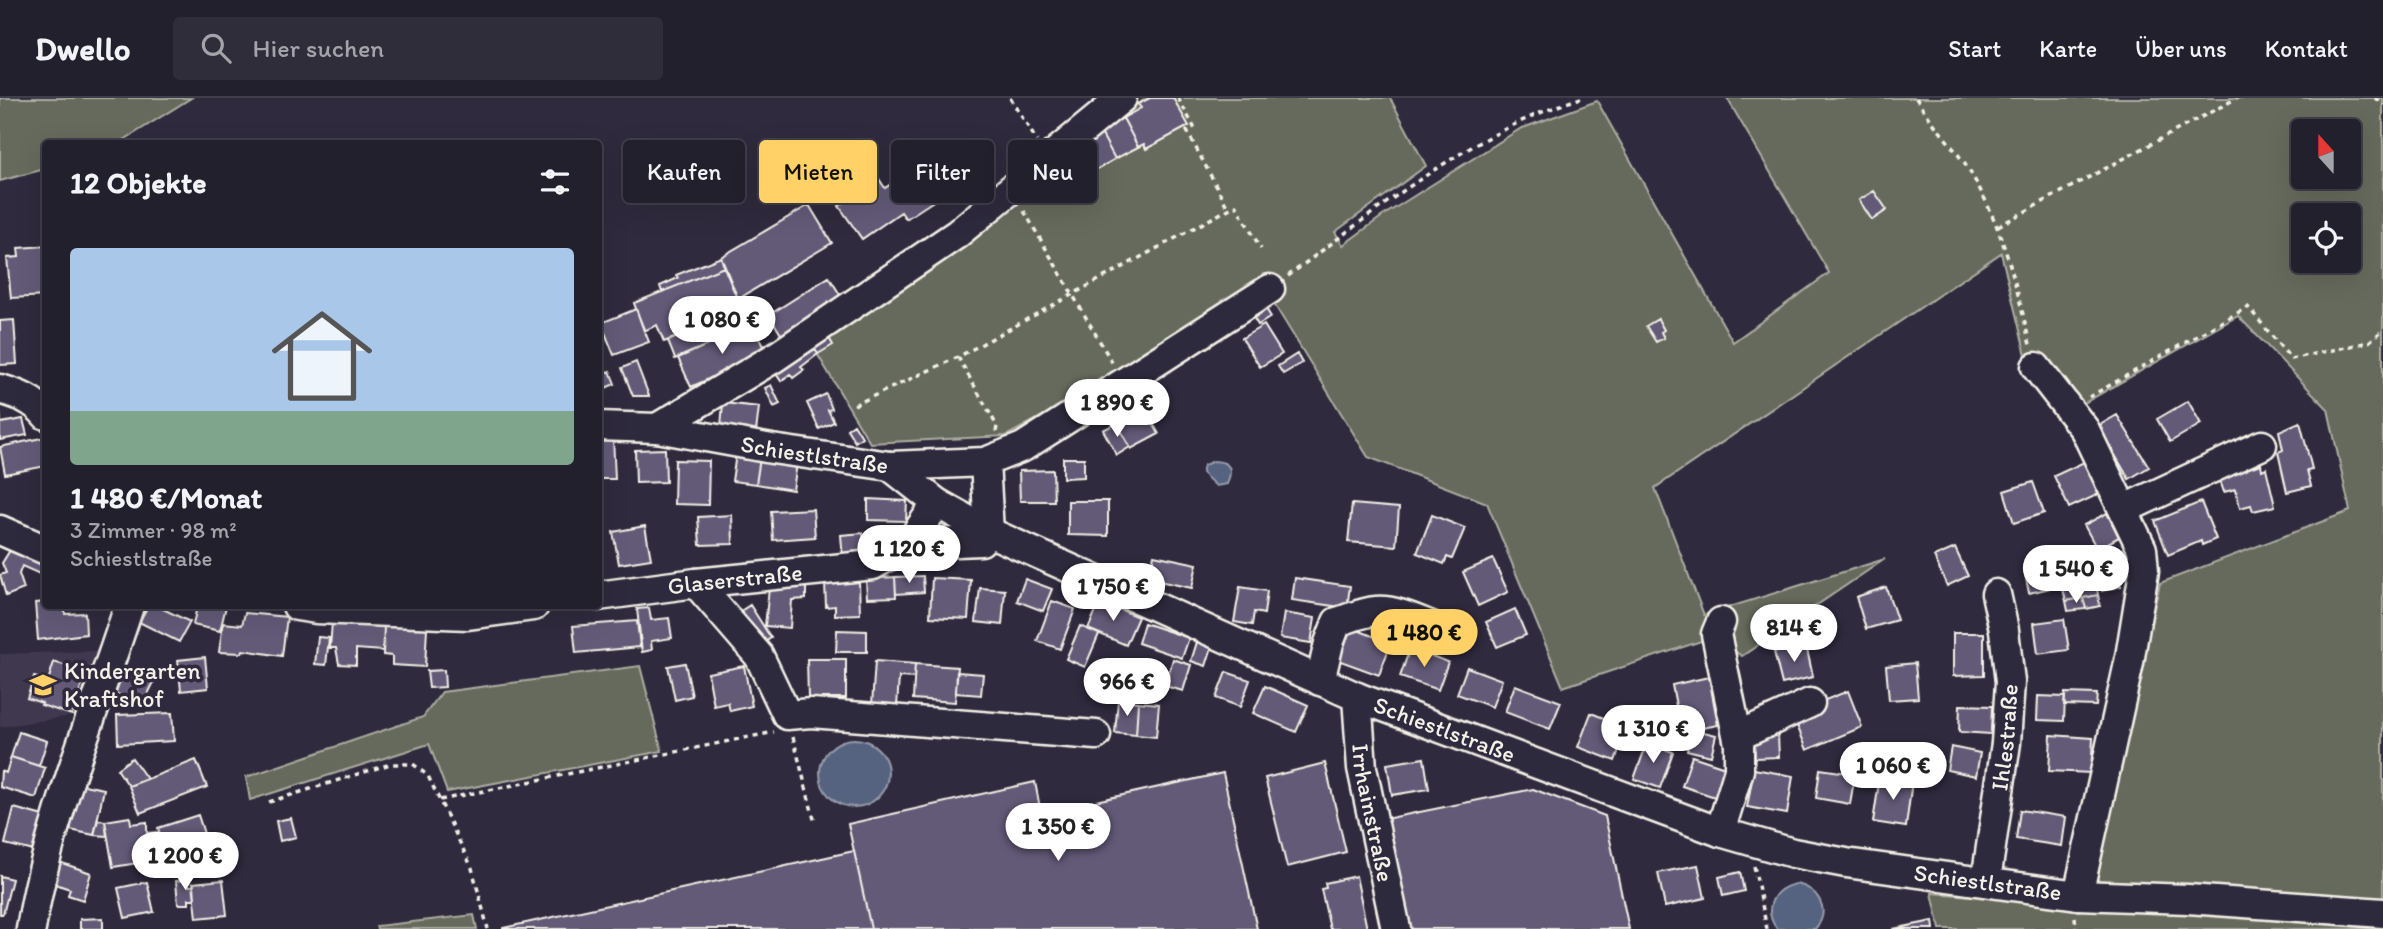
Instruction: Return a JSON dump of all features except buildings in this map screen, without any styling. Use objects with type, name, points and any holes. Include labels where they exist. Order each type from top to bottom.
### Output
[{"type":"street","points":[[1071,140],[1122,98]]},
{"type":"street","points":[[657,428],[774,358],[957,234],[1008,192]]},
{"type":"street","points":[[890,466],[985,462],[1023,447],[1270,289]]},
{"type":"street","name":"Schiestlstraße","points":[[2036,368],[2085,430],[2142,549],[2144,571],[2129,663],[2078,895]]},
{"type":"street","points":[[0,389],[37,404],[42,410]]},
{"type":"street","name":"Schiestlstraße","points":[[602,426],[657,428],[772,449],[890,466],[937,503],[989,532],[1320,681],[1720,832],[1761,845],[1846,863],[2078,895],[2383,913]]},
{"type":"street","points":[[2126,515],[2133,505],[2262,445]]},
{"type":"street","points":[[985,462],[989,532]]},
{"type":"street","name":"Glaserstraße","points":[[602,595],[873,565],[909,544],[937,503]]},
{"type":"street","points":[[0,530],[42,548]]},
{"type":"street","name":"Glaserstraße","points":[[909,544],[981,541],[989,532]]},
{"type":"street","points":[[696,583],[759,656],[789,722],[811,713],[1096,735]]},
{"type":"street","name":"Ihlestraße","points":[[1986,881],[2006,743],[2010,682],[2004,630],[1996,594]]},
{"type":"street","points":[[31,929],[36,899],[64,800],[128,609]]},
{"type":"street","points":[[316,609],[468,615],[512,609]]},
{"type":"street","points":[[1320,681],[1329,643],[1338,622],[1367,612],[1389,611],[1447,632]]},
{"type":"street","points":[[1720,832],[1739,770],[1739,740],[1716,634],[1721,622]]},
{"type":"street","name":"Irrhainstraße","points":[[1357,697],[1362,768],[1396,929]]},
{"type":"street","points":[[1739,740],[1810,703]]},
{"type":"path","points":[[1010,98],[1036,140]]},
{"type":"path","points":[[1178,98],[1194,127],[1187,131],[1228,210]]},
{"type":"path","points":[[1270,289],[1419,178],[1497,132],[1581,98]]},
{"type":"path","points":[[1916,98],[1973,175],[1998,227],[2018,292],[2036,368]]},
{"type":"path","points":[[1998,227],[2237,98]]},
{"type":"path","points":[[2375,98],[2383,105]]},
{"type":"path","points":[[1019,203],[1114,367]]},
{"type":"path","points":[[854,405],[958,357],[1236,205],[1261,249]]},
{"type":"path","points":[[2068,409],[2248,307],[2291,359],[2368,342],[2383,330]]},
{"type":"path","points":[[958,357],[996,426],[985,462]]},
{"type":"path","points":[[440,800],[789,722],[815,823]]},
{"type":"path","points":[[269,802],[390,764],[413,764],[428,776],[472,868],[488,929]]},
{"type":"path","points":[[1761,845],[1753,862],[1767,929]]},
{"type":"shaded area","name":"Kindergarten Kraftshof","points":[[96,651],[78,715],[0,727],[0,654]]},
{"type":"green space","points":[[0,98],[191,98],[124,140],[42,140],[42,170],[0,181]]},
{"type":"green space","points":[[1147,98],[1390,98],[1426,166],[1335,232],[1343,245],[1384,215],[1520,129],[1597,101],[1733,342],[1829,273],[1727,98],[2383,98],[2383,901],[2089,887],[2160,583],[2350,511],[2328,409],[2238,316],[2063,415],[2034,388],[2001,253],[1655,488],[1704,615],[1885,559],[1742,656],[1713,637],[1563,687],[1487,503],[1368,457],[1263,286],[1121,373],[1006,436],[870,443],[809,340],[1008,195],[1008,203],[1097,203],[1097,140],[1084,140]]},
{"type":"green space","points":[[640,666],[662,751],[447,792],[429,744],[250,800],[246,777],[423,717],[442,692]]},
{"type":"green space","points":[[1932,893],[2383,926],[2383,929],[1940,929]]},
{"type":"green space","points":[[474,915],[477,929],[377,929],[376,926]]},
{"type":"water","points":[[1214,461],[1229,467],[1227,484],[1216,486],[1202,473],[1204,465]]},
{"type":"water","points":[[847,739],[861,739],[873,744],[883,754],[888,773],[883,792],[873,802],[861,807],[847,807],[835,802],[825,792],[820,780],[820,766],[825,754],[835,744]]},
{"type":"water","points":[[1796,884],[1811,890],[1820,901],[1820,922],[1815,929],[1777,929],[1770,914],[1772,901],[1781,890]]},
{"type":"place","name":"Kindergarten Kraftshof","points":[[43,685]]}]
